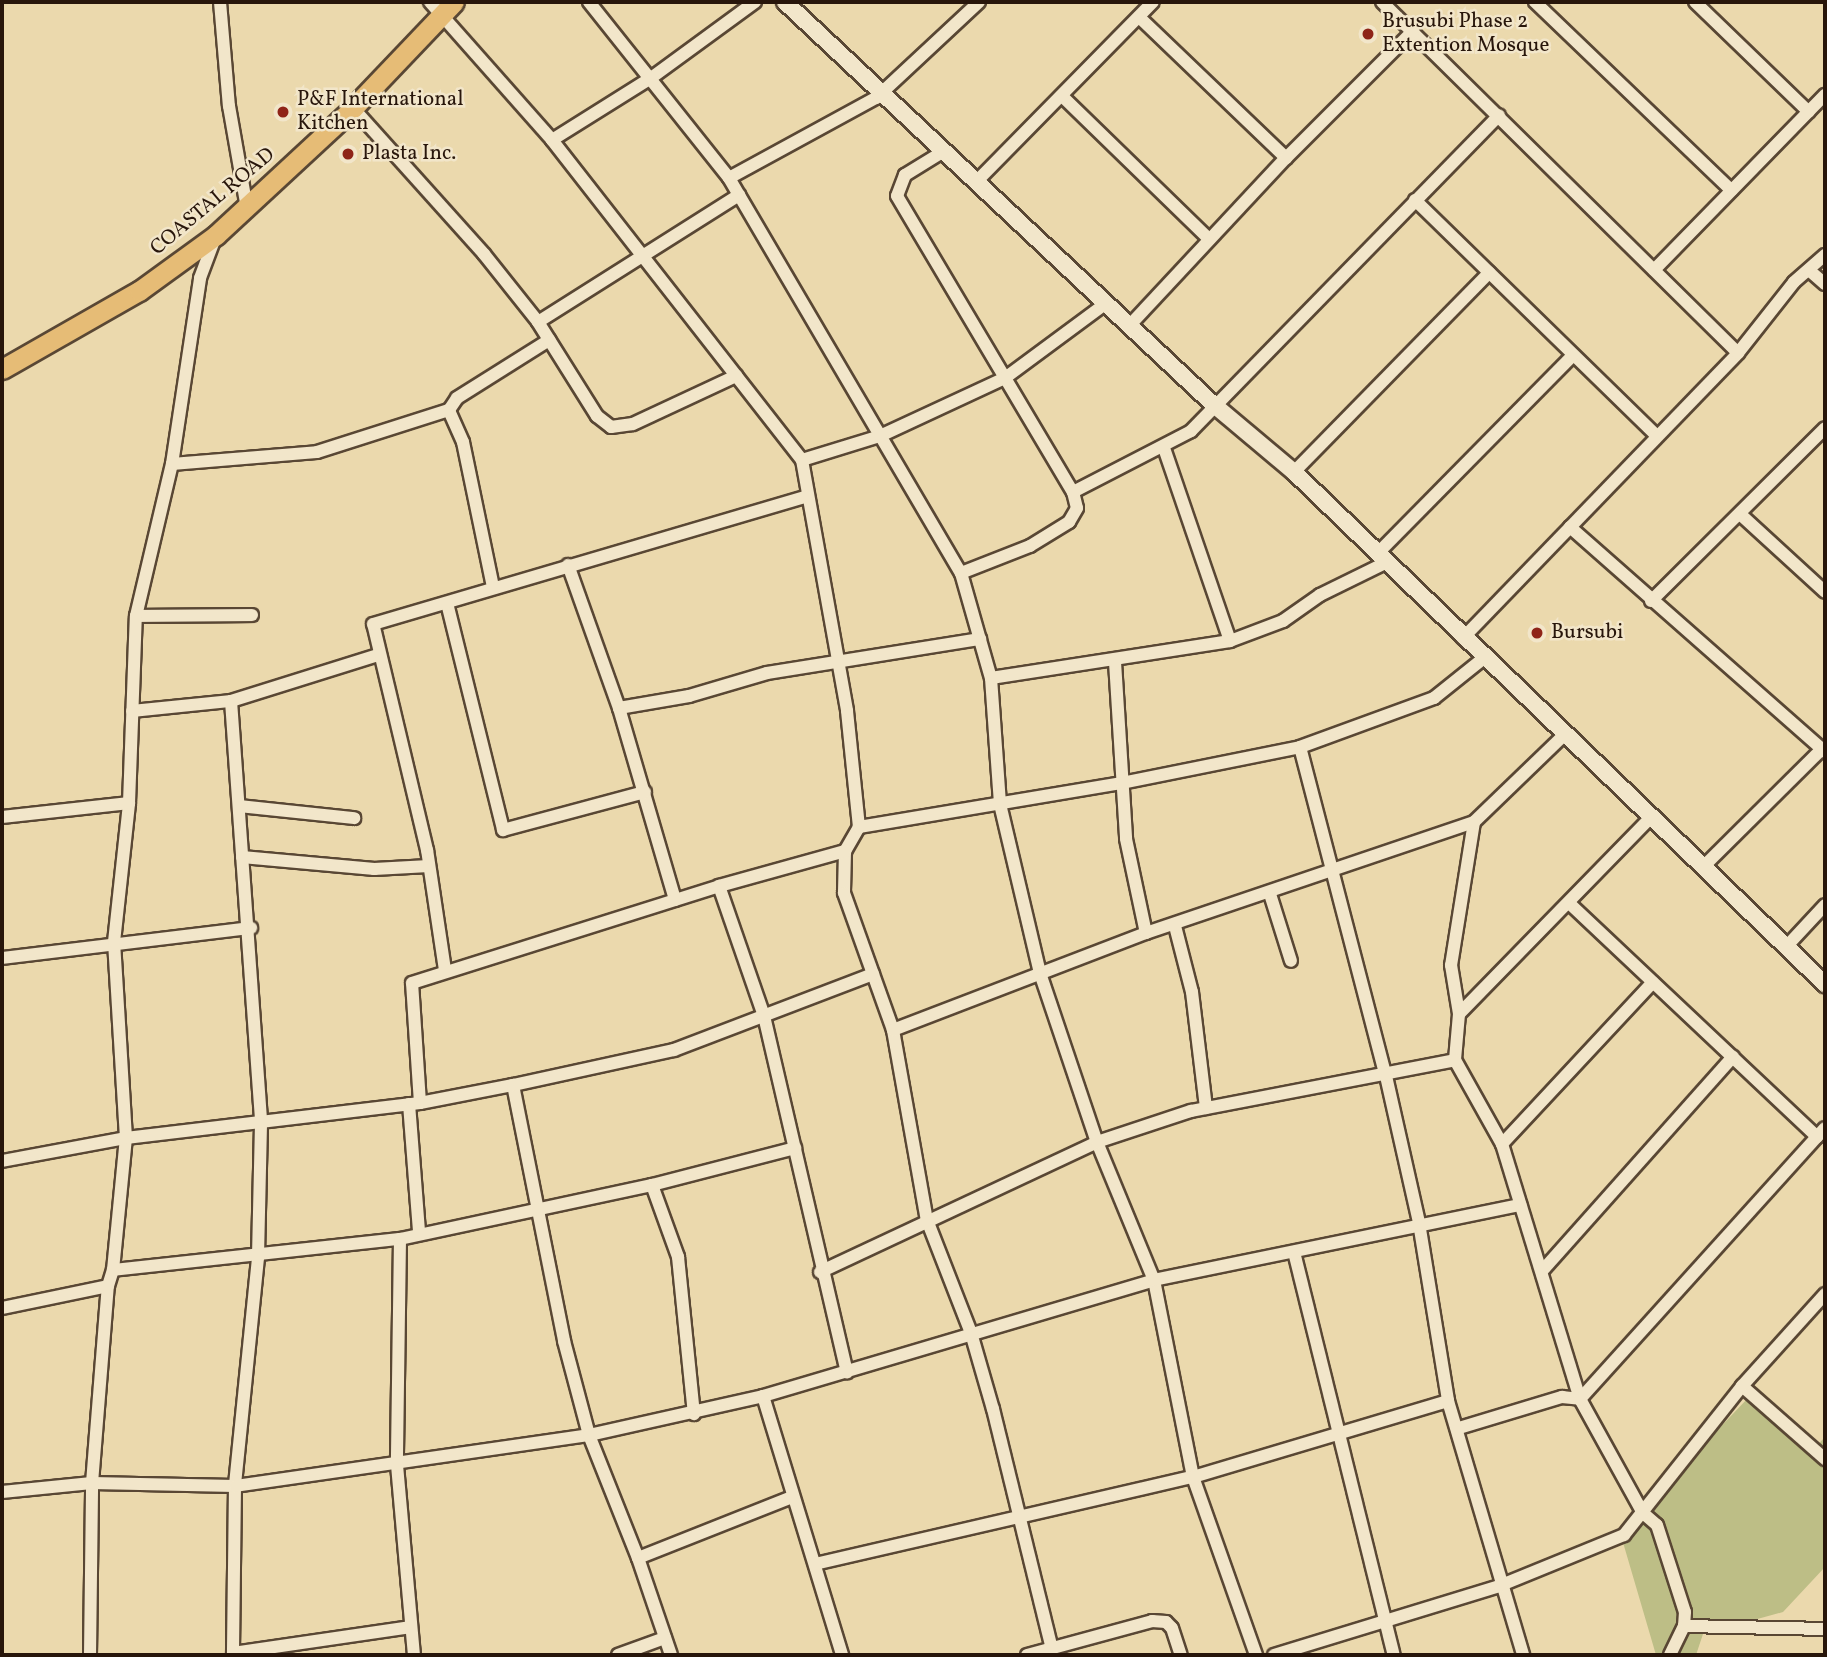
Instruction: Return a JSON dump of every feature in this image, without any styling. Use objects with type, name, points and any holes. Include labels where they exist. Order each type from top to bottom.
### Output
[{"type":"main road","name":"COASTAL ROAD","points":[[2,369],[139,290],[216,234],[353,108],[442,6]]},
{"type":"street","points":[[220,2],[229,106],[247,208]]},
{"type":"street","points":[[589,2],[729,178],[799,304],[961,573],[991,678],[1000,804],[1040,973],[1097,1142],[1154,1280],[1193,1477],[1256,1655]]},
{"type":"street","points":[[552,140],[651,78],[755,2]]},
{"type":"street","points":[[785,2],[1213,404],[1294,472],[1463,638],[1825,984]]},
{"type":"street","points":[[976,182],[1063,97],[1153,2]]},
{"type":"street","points":[[1382,2],[1738,354]]},
{"type":"street","points":[[1535,2],[1731,190]]},
{"type":"street","points":[[1695,2],[1809,112]]},
{"type":"street","points":[[729,178],[882,93],[970,5]]},
{"type":"street","points":[[442,6],[644,255],[802,460],[836,664],[848,711],[859,827],[845,851],[844,893],[894,1030],[927,1220],[971,1333],[1051,1646]]},
{"type":"street","points":[[1139,17],[1286,158]]},
{"type":"street","points":[[1130,325],[1286,158],[1413,31]]},
{"type":"street","points":[[1654,270],[1825,95]]},
{"type":"street","points":[[1063,97],[1209,239]]},
{"type":"street","points":[[353,108],[423,183],[538,322],[597,416],[611,427],[633,424],[736,376]]},
{"type":"street","points":[[1073,492],[1164,448],[1191,431],[1213,404],[1499,115]]},
{"type":"street","points":[[944,151],[905,175],[897,196],[1073,492],[1077,508],[1069,522],[1030,546],[961,573]]},
{"type":"street","points":[[538,322],[739,195]]},
{"type":"street","points":[[1415,200],[1657,436]]},
{"type":"street","points":[[90,1655],[92,1483],[108,1286],[113,1270],[126,1138],[114,942],[129,803],[136,616],[172,464],[200,278],[216,234]]},
{"type":"street","points":[[1463,638],[1738,354],[1794,282],[1810,271],[1825,255]]},
{"type":"street","points":[[1810,271],[1825,284]]},
{"type":"street","points":[[1294,472],[1489,273]]},
{"type":"street","points":[[802,460],[880,436],[1005,379],[1105,304]]},
{"type":"street","points":[[172,464],[317,452],[449,410],[457,398],[549,340]]},
{"type":"street","points":[[991,678],[1115,662],[1230,641],[1283,621],[1381,558],[1572,356]]},
{"type":"street","points":[[449,410],[463,442],[494,587]]},
{"type":"street","points":[[1651,601],[1824,431]]},
{"type":"street","points":[[1164,448],[1230,641]]},
{"type":"street","points":[[445,970],[429,866],[378,655],[373,624],[807,496]]},
{"type":"street","points":[[1740,513],[1825,592]]},
{"type":"street","points":[[1570,527],[1823,750],[1703,867]]},
{"type":"street","points":[[569,565],[619,708],[675,900]]},
{"type":"street","points":[[446,603],[503,830],[645,792]]},
{"type":"street","points":[[136,616],[252,615]]},
{"type":"street","points":[[619,708],[689,696],[767,674],[980,639]]},
{"type":"street","points":[[132,711],[231,701],[378,655]]},
{"type":"street","points":[[859,827],[1122,783],[1300,747],[1434,698],[1484,657]]},
{"type":"street","points":[[1115,662],[1126,839],[1146,933]]},
{"type":"street","points":[[231,701],[242,857],[251,928],[261,1124],[258,1258],[235,1486],[233,1654],[411,1627]]},
{"type":"street","points":[[894,1030],[1146,933],[1270,894],[1474,822],[1564,735]]},
{"type":"street","points":[[1300,747],[1385,1076],[1419,1223],[1448,1401],[1459,1428],[1499,1586],[1523,1655]]},
{"type":"street","points":[[2,817],[129,803]]},
{"type":"street","points":[[239,806],[354,818]]},
{"type":"street","points":[[1459,1014],[1651,817]]},
{"type":"street","points":[[1474,822],[1451,965],[1459,1014],[1455,1060],[1502,1144],[1580,1399],[1643,1513],[1657,1525],[1685,1612],[1684,1626],[1670,1655]]},
{"type":"street","points":[[419,1233],[412,983],[445,970],[719,886],[845,851]]},
{"type":"street","points":[[242,857],[374,869],[429,866]]},
{"type":"street","points":[[719,886],[764,1016],[820,1272],[847,1372]]},
{"type":"street","points":[[1270,894],[1291,961]]},
{"type":"street","points":[[1569,903],[1732,1057],[1821,1133],[1580,1399]]},
{"type":"street","points":[[1787,947],[1825,905]]},
{"type":"street","points":[[1175,926],[1192,992],[1206,1108]]},
{"type":"street","points":[[2,958],[114,942],[251,928]]},
{"type":"street","points":[[2,1161],[126,1138],[415,1104],[513,1085],[674,1049],[873,974]]},
{"type":"street","points":[[1502,1144],[1653,982]]},
{"type":"street","points":[[1542,1271],[1732,1057]]},
{"type":"street","points":[[820,1272],[1097,1142],[1206,1108],[1385,1076],[1455,1060]]},
{"type":"street","points":[[513,1085],[536,1208],[589,1435],[638,1558],[671,1655]]},
{"type":"street","points":[[113,1270],[258,1258],[400,1239],[652,1185],[795,1148]]},
{"type":"street","points":[[652,1185],[678,1257],[694,1414]]},
{"type":"street","points":[[2,1492],[92,1483],[235,1486],[397,1465],[589,1435],[694,1414],[763,1396],[1154,1280],[1419,1223],[1520,1205]]},
{"type":"street","points":[[400,1239],[397,1465],[414,1655]]},
{"type":"street","points":[[1294,1252],[1394,1655]]},
{"type":"street","points":[[2,1308],[108,1286]]},
{"type":"street","points":[[1274,1655],[1499,1586],[1609,1544],[1624,1535],[1742,1386],[1825,1294]]},
{"type":"street","points":[[1815,1307],[1825,1316]]},
{"type":"street","points":[[1742,1386],[1825,1459]]},
{"type":"street","points":[[763,1396],[842,1655]]},
{"type":"street","points":[[1459,1428],[1562,1397],[1580,1399]]},
{"type":"street","points":[[815,1564],[1193,1477],[1448,1401]]},
{"type":"street","points":[[638,1558],[792,1497]]},
{"type":"street","points":[[1027,1655],[1051,1646],[1152,1621],[1166,1622],[1181,1655]]},
{"type":"street","points":[[1684,1626],[1825,1629]]},
{"type":"street","points":[[618,1655],[665,1638]]},
{"type":"green space","points":[[1748,1398],[1810,1453],[1825,1437],[1825,1567],[1783,1612],[1703,1634],[1696,1655],[1656,1655],[1622,1539],[1653,1498]]},
{"type":"place","name":"Brusubi Phase 2 Extention Mosque","points":[[1368,34]]},
{"type":"place","name":"P&F International Kitchen","points":[[283,112]]},
{"type":"place","name":"Plasta Inc.","points":[[348,154]]},
{"type":"place","name":"Bursubi","points":[[1537,633]]}]
